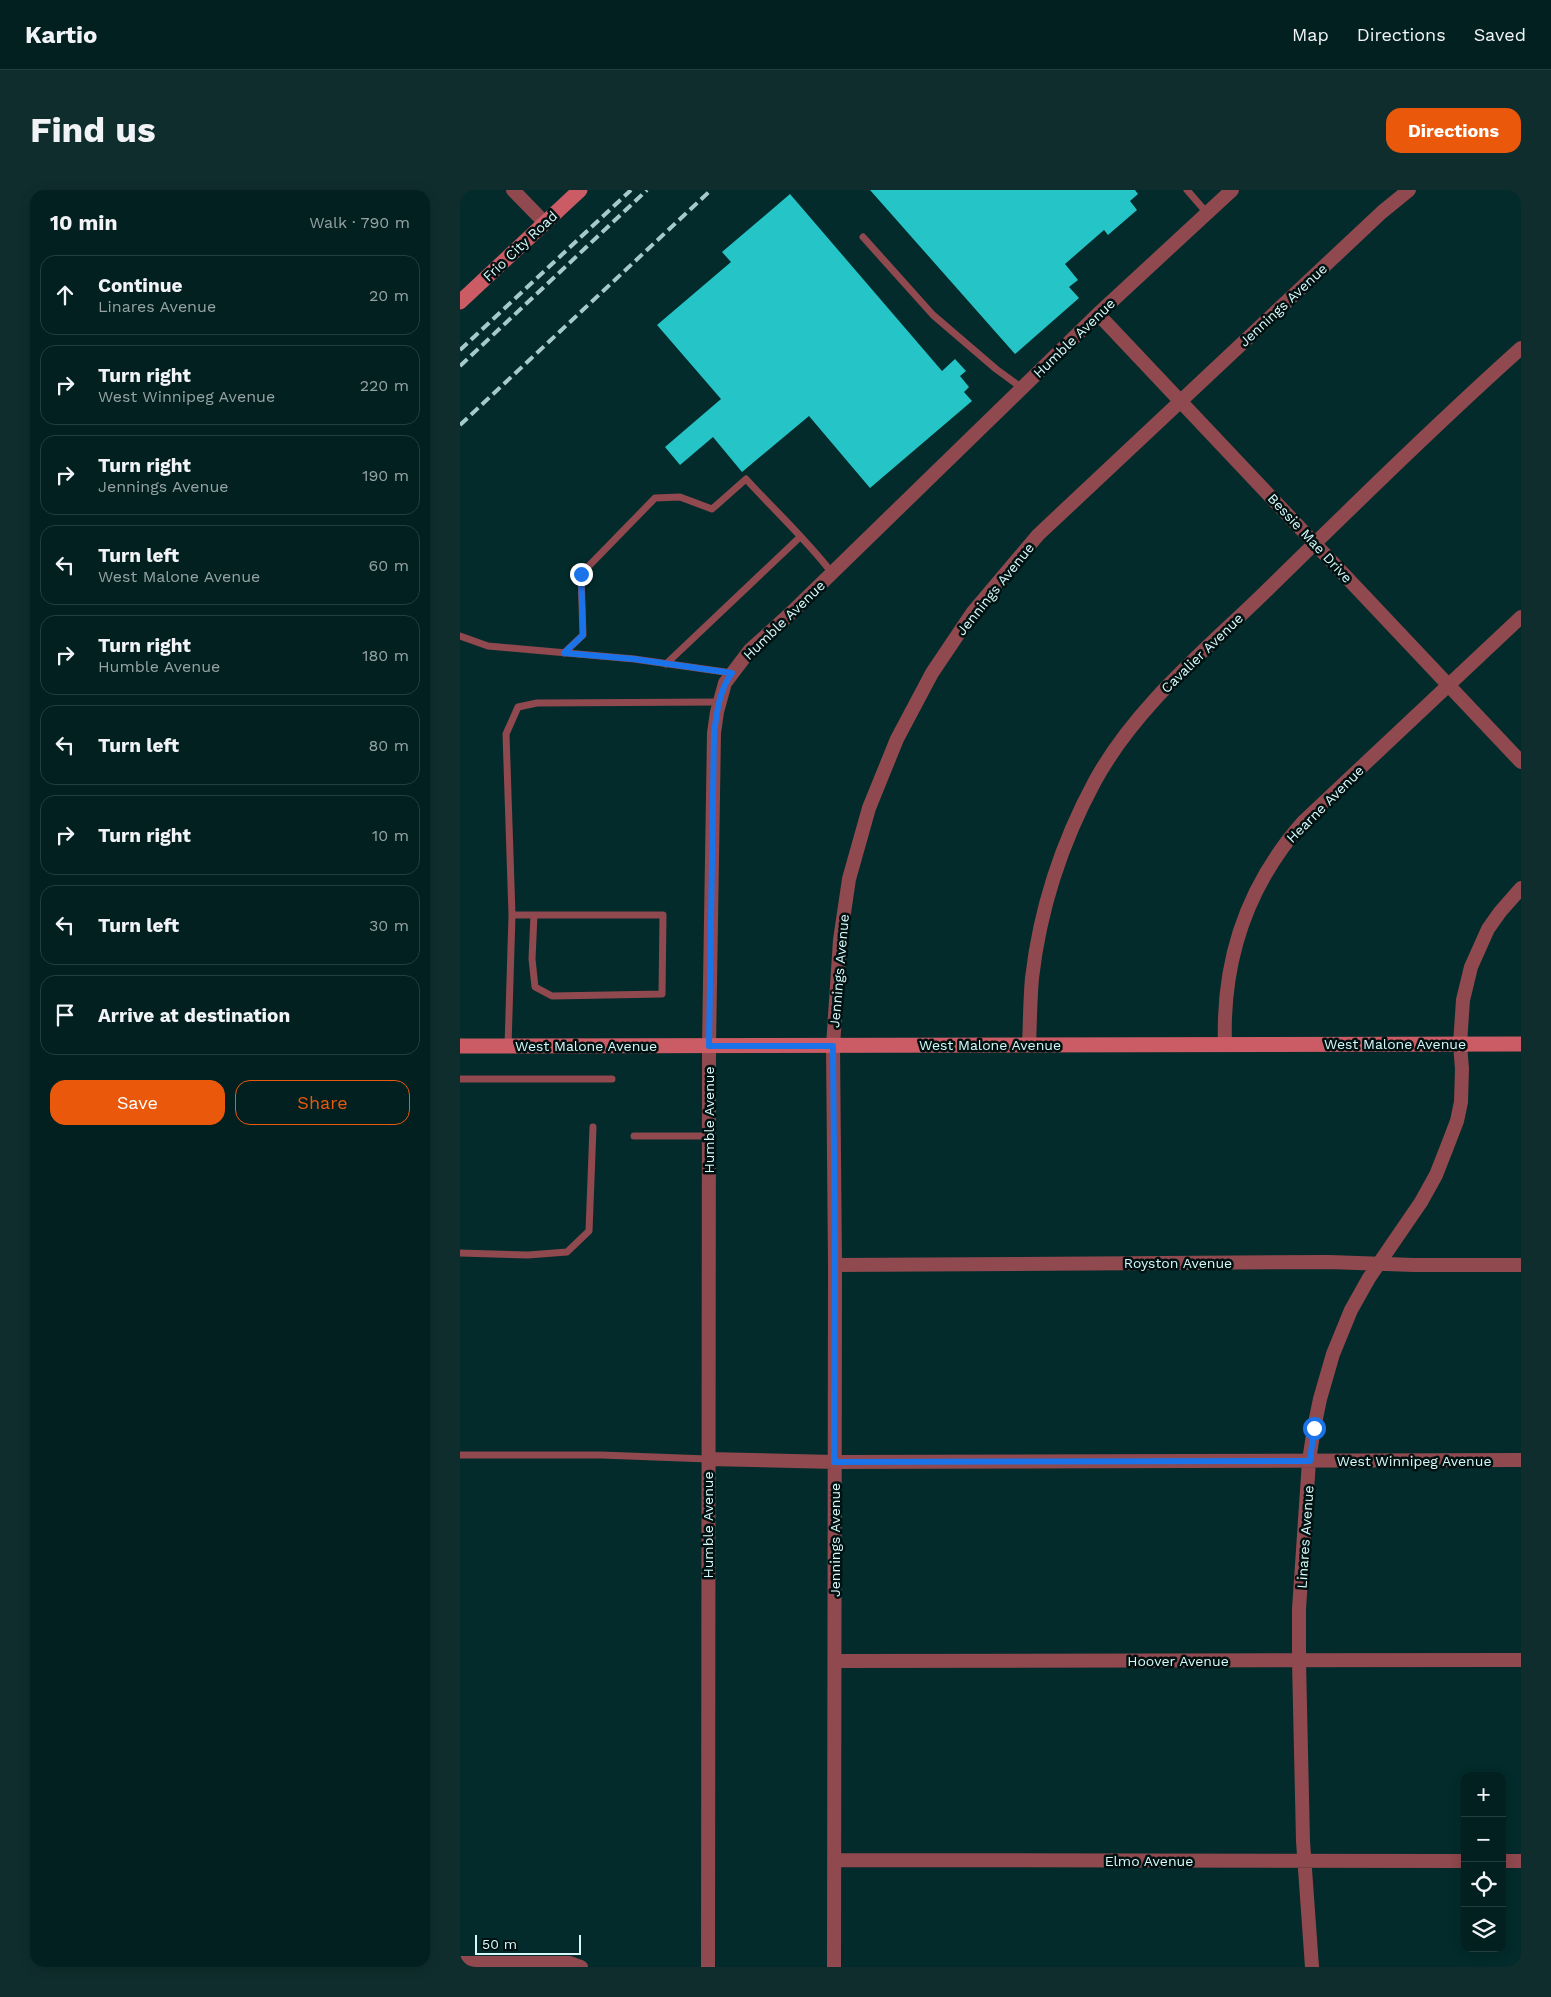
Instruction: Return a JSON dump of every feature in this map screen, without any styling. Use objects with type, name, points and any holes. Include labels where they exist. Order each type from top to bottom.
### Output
[{"type":"street","points":[[513,190],[545,223]]},
{"type":"street","name":"Frio City Road","points":[[460,302],[580,190]]},
{"type":"street","name":"Humble Avenue","points":[[708,1967],[709,1046],[714,733],[724,683],[750,650],[832,573],[1098,314],[1232,190]]},
{"type":"street","name":"Jennings Avenue","points":[[834,1967],[835,1265],[833,1046],[840,940],[849,879],[869,808],[897,739],[932,673],[973,612],[1038,535],[1375,219],[1410,190]]},
{"type":"street","name":"Bessie Mae Drive","points":[[1098,314],[1521,762]]},
{"type":"street","name":"Cavalier Avenue","points":[[1029,1045],[1032,980],[1040,929],[1053,880],[1071,832],[1095,782],[1117,746],[1154,700],[1315,543],[1521,348]]},
{"type":"street","name":"Hearne Avenue","points":[[1225,1044],[1224,1022],[1233,952],[1255,892],[1267,870],[1289,838],[1304,821],[1521,617]]},
{"type":"street","name":"Linares Avenue","points":[[1312,1967],[1305,1861],[1299,1609],[1310,1461],[1320,1400],[1333,1354],[1351,1310],[1379,1263],[1422,1202],[1436,1175],[1457,1121],[1461,1102],[1462,1069],[1460,1044],[1463,1000],[1471,967],[1488,929],[1521,888]]},
{"type":"street","name":"West Malone Avenue","points":[[460,1046],[1521,1044]]},
{"type":"street","name":"Royston Avenue","points":[[835,1265],[1379,1263],[1414,1265],[1521,1265]]},
{"type":"street","name":"West Winnipeg Avenue","points":[[708,1460],[834,1462],[1521,1460]]},
{"type":"street","name":"Hoover Avenue","points":[[834,1660],[1521,1660]]},
{"type":"street","name":"Elmo Avenue","points":[[834,1860],[1461,1861]]},
{"type":"street","points":[[1506,1861],[1521,1861]]},
{"type":"street","points":[[460,1963],[570,1963],[580,1967]]},
{"type":"lane","points":[[1187,190],[1208,213]]},
{"type":"lane","points":[[863,237],[933,315],[996,369],[1022,388]]},
{"type":"lane","points":[[564,653],[583,635],[581,574],[655,498],[680,497],[712,509],[746,479],[815,550],[832,573]]},
{"type":"lane","points":[[666,664],[800,536]]},
{"type":"lane","points":[[460,636],[488,646],[666,664],[732,673]]},
{"type":"lane","points":[[508,1046],[512,915],[506,734],[518,707],[537,703],[719,702]]},
{"type":"lane","points":[[512,915],[534,915],[663,915],[662,994],[552,996],[535,987],[532,959],[534,915]]},
{"type":"lane","points":[[460,1079],[612,1079]]},
{"type":"lane","points":[[460,1253],[528,1254],[567,1252],[588,1231],[593,1127]]},
{"type":"lane","points":[[634,1136],[710,1136]]},
{"type":"lane","points":[[460,1455],[601,1455],[708,1460]]},
{"type":"building","points":[[870,190],[1135,190],[1138,194],[1130,201],[1137,210],[1108,235],[1104,230],[1065,264],[1078,280],[1069,287],[1079,298],[1015,354]]},
{"type":"building","points":[[790,194],[942,371],[955,359],[966,371],[960,376],[969,387],[964,392],[972,401],[870,488],[809,416],[742,472],[713,437],[680,465],[665,447],[721,399],[657,325],[731,262],[722,252]]},
{"type":"railway","points":[[460,350],[631,190]]},
{"type":"railway","points":[[460,366],[647,190]]},
{"type":"railway","points":[[460,425],[711,190]]},
{"type":"route","points":[[581,574],[583,635],[564,653],[634,659],[732,673],[724,683],[714,733],[709,1046],[833,1046],[834,1462],[1310,1461],[1314,1428]]}]
